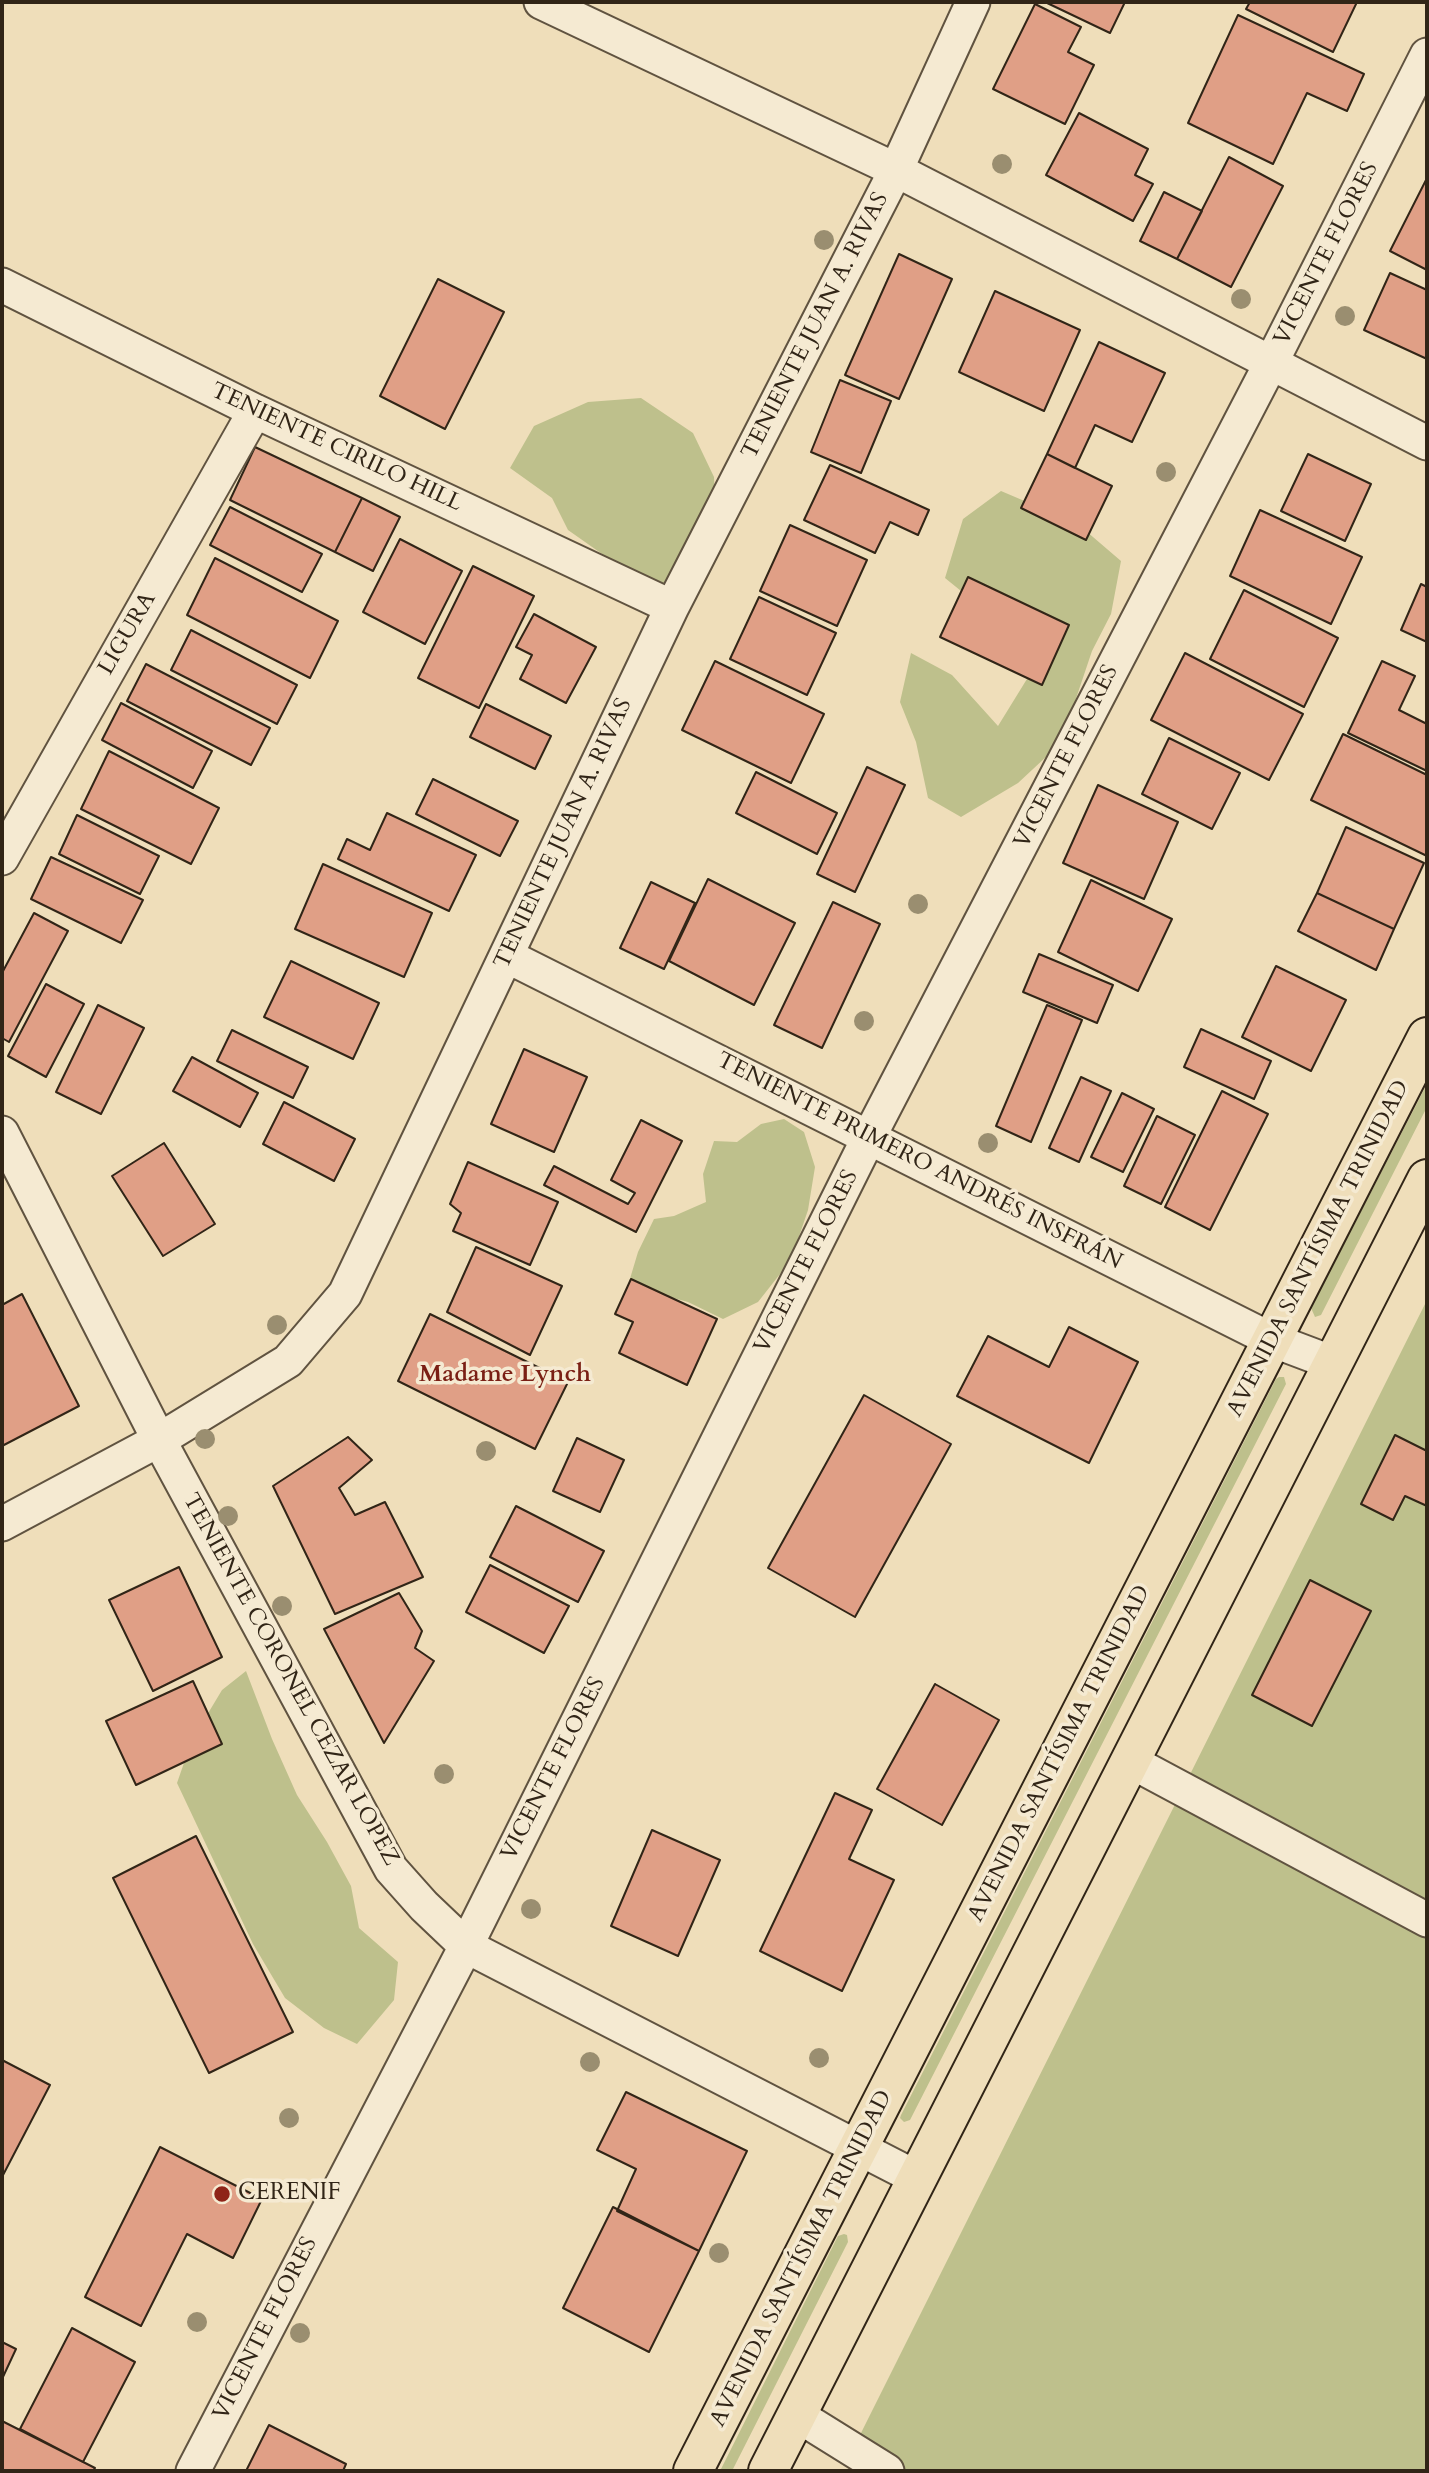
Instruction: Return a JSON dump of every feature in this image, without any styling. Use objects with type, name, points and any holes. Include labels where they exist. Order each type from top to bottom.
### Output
[{"type":"main road","name":"AVENIDA SANTÍSIMA TRINIDAD","points":[[693,2471],[1427,1037]]},
{"type":"main road","points":[[768,2471],[1427,1179]]},
{"type":"street","points":[[541,2],[896,170],[1427,443]]},
{"type":"street","name":"TENIENTE JUAN A. RIVAS","points":[[2,1524],[159,1440],[288,1361],[345,1293],[672,607],[896,170],[973,2]]},
{"type":"street","name":"VICENTE FLORES","points":[[193,2471],[466,1946],[869,1138],[1271,363],[1427,55]]},
{"type":"street","name":"TENIENTE CIRILO HILL","points":[[2,285],[255,411],[672,607]]},
{"type":"street","name":"LIGURA","points":[[2,858],[255,411]]},
{"type":"street","name":"TENIENTE PRIMERO ANDRÉS INSFRÁN","points":[[507,956],[1272,1340],[1333,1363]]},
{"type":"street","name":"TENIENTE CORONEL CEZAR LOPEZ","points":[[2,1133],[159,1440],[391,1869],[424,1906],[466,1946],[917,2178]]},
{"type":"street","points":[[1130,1761],[1427,1920]]},
{"type":"street","points":[[797,2415],[887,2471]]},
{"type":"green space","points":[[641,398],[693,433],[714,477],[717,547],[672,589],[622,568],[568,530],[552,498],[510,468],[534,426],[588,402]]},
{"type":"green space","points":[[1001,491],[1055,514],[1086,531],[1121,561],[1111,614],[1092,651],[1061,743],[1018,783],[961,817],[928,798],[916,742],[900,702],[911,653],[952,675],[998,726],[1059,627],[982,608],[945,578],[963,519]]},
{"type":"green space","points":[[1427,1084],[1427,1107],[1321,1315],[1315,1317],[1311,1308]]},
{"type":"green space","points":[[784,1119],[804,1132],[815,1167],[808,1210],[791,1260],[758,1302],[723,1319],[688,1302],[629,1282],[638,1252],[654,1219],[674,1216],[706,1202],[703,1174],[714,1141],[737,1142],[761,1124]]},
{"type":"green space","points":[[1427,1300],[1427,2471],[866,2471],[847,2461]]},
{"type":"green space","points":[[1279,1377],[1284,1377],[1286,1384],[910,2120],[904,2122],[900,2118],[901,2115]]},
{"type":"green space","points":[[246,1671],[297,1795],[351,1886],[359,1928],[398,1962],[394,2000],[357,2044],[324,2028],[285,1998],[253,1944],[177,1783],[192,1740],[222,1690]]},
{"type":"green space","points":[[847,2235],[848,2242],[732,2471],[720,2471],[838,2236]]},
{"type":"building","points":[[1045,2],[1125,2],[1110,33]]},
{"type":"building","points":[[1250,2],[1357,2],[1333,52],[1246,9]]},
{"type":"building","points":[[1035,4],[1081,27],[1068,52],[1094,65],[1065,124],[993,89]]},
{"type":"building","points":[[1238,15],[1364,74],[1347,111],[1307,93],[1273,164],[1188,123]]},
{"type":"building","points":[[1079,113],[1148,149],[1135,175],[1153,184],[1133,221],[1046,175]]},
{"type":"building","points":[[1229,157],[1283,186],[1231,287],[1177,259]]},
{"type":"building","points":[[1427,181],[1427,270],[1390,251]]},
{"type":"building","points":[[1164,192],[1202,211],[1177,259],[1140,241]]},
{"type":"building","points":[[899,254],[952,279],[899,399],[845,375]]},
{"type":"building","points":[[1390,273],[1427,290],[1427,359],[1364,330]]},
{"type":"building","points":[[438,279],[504,312],[445,429],[380,396]]},
{"type":"building","points":[[995,291],[1080,330],[1044,411],[959,372]]},
{"type":"building","points":[[1099,342],[1165,373],[1132,442],[1095,425],[1075,468],[1047,454]]},
{"type":"building","points":[[840,380],[891,401],[861,473],[811,452]]},
{"type":"building","points":[[255,447],[362,498],[335,552],[230,500]]},
{"type":"building","points":[[1047,454],[1112,486],[1086,540],[1021,508]]},
{"type":"building","points":[[1308,454],[1371,484],[1345,541],[1281,511]]},
{"type":"building","points":[[830,465],[929,510],[918,535],[890,522],[875,553],[804,520]]},
{"type":"building","points":[[362,498],[400,517],[373,571],[335,552]]},
{"type":"building","points":[[230,507],[322,554],[302,592],[210,545]]},
{"type":"building","points":[[1260,510],[1362,557],[1331,624],[1230,576]]},
{"type":"building","points":[[790,525],[867,560],[837,626],[760,591]]},
{"type":"building","points":[[400,539],[462,571],[425,644],[363,612]]},
{"type":"building","points":[[215,558],[338,621],[310,678],[187,615]]},
{"type":"building","points":[[473,566],[534,596],[479,708],[418,678]]},
{"type":"building","points":[[968,577],[1069,625],[1042,685],[940,637]]},
{"type":"building","points":[[1421,584],[1427,587],[1427,642],[1401,630]]},
{"type":"building","points":[[1244,590],[1338,638],[1304,707],[1210,659]]},
{"type":"building","points":[[759,597],[836,633],[807,695],[730,659]]},
{"type":"building","points":[[534,614],[596,647],[566,703],[520,679],[532,655],[516,647]]},
{"type":"building","points":[[191,630],[297,685],[277,724],[171,670]]},
{"type":"building","points":[[1185,653],[1303,714],[1269,780],[1151,720]]},
{"type":"building","points":[[715,661],[824,714],[791,783],[682,730]]},
{"type":"building","points":[[1382,661],[1415,676],[1399,710],[1427,724],[1427,771],[1348,733]]},
{"type":"building","points":[[146,664],[270,728],[251,765],[127,701]]},
{"type":"building","points":[[121,703],[212,751],[193,788],[102,740]]},
{"type":"building","points":[[486,704],[551,736],[535,769],[470,737]]},
{"type":"building","points":[[1343,734],[1427,775],[1427,856],[1311,800]]},
{"type":"building","points":[[1169,738],[1240,773],[1212,829],[1142,794]]},
{"type":"building","points":[[109,751],[219,808],[191,864],[81,809]]},
{"type":"building","points":[[867,767],[905,785],[855,892],[817,874]]},
{"type":"building","points":[[756,772],[837,813],[817,854],[736,813]]},
{"type":"building","points":[[433,779],[518,821],[500,856],[416,814]]},
{"type":"building","points":[[1098,785],[1178,822],[1144,899],[1063,863]]},
{"type":"building","points":[[387,813],[476,855],[449,911],[338,859],[347,839],[370,850]]},
{"type":"building","points":[[77,815],[159,856],[140,894],[59,854]]},
{"type":"building","points":[[1346,827],[1424,863],[1394,929],[1317,893]]},
{"type":"building","points":[[51,857],[143,900],[121,943],[31,899]]},
{"type":"building","points":[[323,864],[432,913],[404,977],[295,929]]},
{"type":"building","points":[[708,879],[795,923],[754,1005],[669,961]]},
{"type":"building","points":[[1091,880],[1172,919],[1138,991],[1058,952]]},
{"type":"building","points":[[651,882],[695,903],[664,969],[620,948]]},
{"type":"building","points":[[1317,893],[1394,929],[1376,970],[1298,931]]},
{"type":"building","points":[[833,902],[880,924],[822,1048],[774,1025]]},
{"type":"building","points":[[34,913],[68,931],[9,1042],[2,1038],[2,973]]},
{"type":"building","points":[[1039,954],[1113,985],[1097,1023],[1023,992]]},
{"type":"building","points":[[291,961],[379,1003],[353,1059],[264,1017]]},
{"type":"building","points":[[1276,966],[1346,1000],[1311,1071],[1242,1037]]},
{"type":"building","points":[[46,984],[84,1004],[46,1077],[8,1056]]},
{"type":"building","points":[[98,1005],[144,1028],[101,1114],[56,1092]]},
{"type":"building","points":[[1047,1005],[1082,1020],[1031,1142],[996,1126]]},
{"type":"building","points":[[1201,1029],[1271,1061],[1254,1099],[1184,1067]]},
{"type":"building","points":[[232,1030],[308,1067],[293,1098],[217,1061]]},
{"type":"building","points":[[524,1049],[587,1077],[554,1152],[491,1124]]},
{"type":"building","points":[[192,1057],[258,1093],[240,1127],[173,1091]]},
{"type":"building","points":[[1081,1077],[1111,1091],[1079,1162],[1049,1148]]},
{"type":"building","points":[[1222,1091],[1268,1114],[1210,1230],[1165,1207]]},
{"type":"building","points":[[1122,1093],[1154,1109],[1123,1172],[1091,1157]]},
{"type":"building","points":[[284,1102],[355,1139],[334,1181],[263,1144]]},
{"type":"building","points":[[1157,1116],[1195,1135],[1161,1204],[1124,1186]]},
{"type":"building","points":[[641,1120],[682,1141],[636,1232],[544,1185],[554,1166],[628,1204],[635,1193],[611,1180]]},
{"type":"building","points":[[164,1143],[215,1224],[163,1256],[112,1176]]},
{"type":"building","points":[[468,1162],[558,1202],[530,1265],[453,1231],[461,1213],[450,1204]]},
{"type":"building","points":[[476,1247],[562,1286],[530,1355],[447,1312]]},
{"type":"building","points":[[631,1279],[717,1319],[687,1385],[619,1353],[633,1322],[615,1314]]},
{"type":"building","points":[[22,1294],[79,1406],[2,1446],[2,1305]]},
{"type":"building","points":[[430,1314],[568,1382],[535,1449],[398,1381]]},
{"type":"building","points":[[1069,1327],[1138,1362],[1089,1463],[957,1396],[988,1336],[1049,1367]]},
{"type":"building","points":[[864,1395],[951,1444],[855,1617],[768,1568]]},
{"type":"building","points":[[1395,1435],[1427,1451],[1427,1506],[1405,1496],[1393,1520],[1361,1504]]},
{"type":"building","points":[[348,1437],[372,1460],[339,1488],[355,1515],[385,1502],[423,1577],[335,1614],[273,1486]]},
{"type":"building","points":[[577,1438],[624,1460],[600,1512],[553,1491]]},
{"type":"building","points":[[516,1506],[604,1551],[578,1602],[490,1557]]},
{"type":"building","points":[[490,1565],[569,1606],[544,1653],[466,1612]]},
{"type":"building","points":[[179,1567],[222,1657],[153,1691],[109,1600]]},
{"type":"building","points":[[1310,1580],[1371,1611],[1312,1726],[1252,1695]]},
{"type":"building","points":[[399,1593],[422,1631],[415,1648],[434,1661],[384,1743],[324,1629]]},
{"type":"building","points":[[193,1681],[222,1744],[136,1785],[106,1721]]},
{"type":"building","points":[[935,1684],[999,1720],[942,1825],[877,1789]]},
{"type":"building","points":[[835,1793],[872,1810],[849,1859],[894,1880],[842,1991],[760,1951]]},
{"type":"building","points":[[652,1830],[720,1860],[678,1956],[611,1926]]},
{"type":"building","points":[[196,1836],[293,2032],[209,2073],[113,1878]]},
{"type":"building","points":[[2,2060],[50,2085],[2,2177]]},
{"type":"building","points":[[626,2092],[747,2151],[699,2251],[617,2211],[636,2169],[597,2150]]},
{"type":"building","points":[[160,2147],[262,2199],[233,2258],[187,2234],[141,2326],[85,2297]]},
{"type":"building","points":[[613,2207],[699,2251],[649,2352],[563,2308]]},
{"type":"building","points":[[72,2328],[135,2362],[83,2462],[20,2429]]},
{"type":"building","points":[[2,2342],[16,2349],[2,2379]]},
{"type":"building","points":[[2,2421],[95,2468],[93,2471],[2,2471]]},
{"type":"building","points":[[269,2425],[346,2464],[343,2471],[246,2471]]},
{"type":"place","name":"CERENIF","points":[[222,2194]]},
{"type":"district","name":"Madame Lynch","points":[[505,1375]]}]
